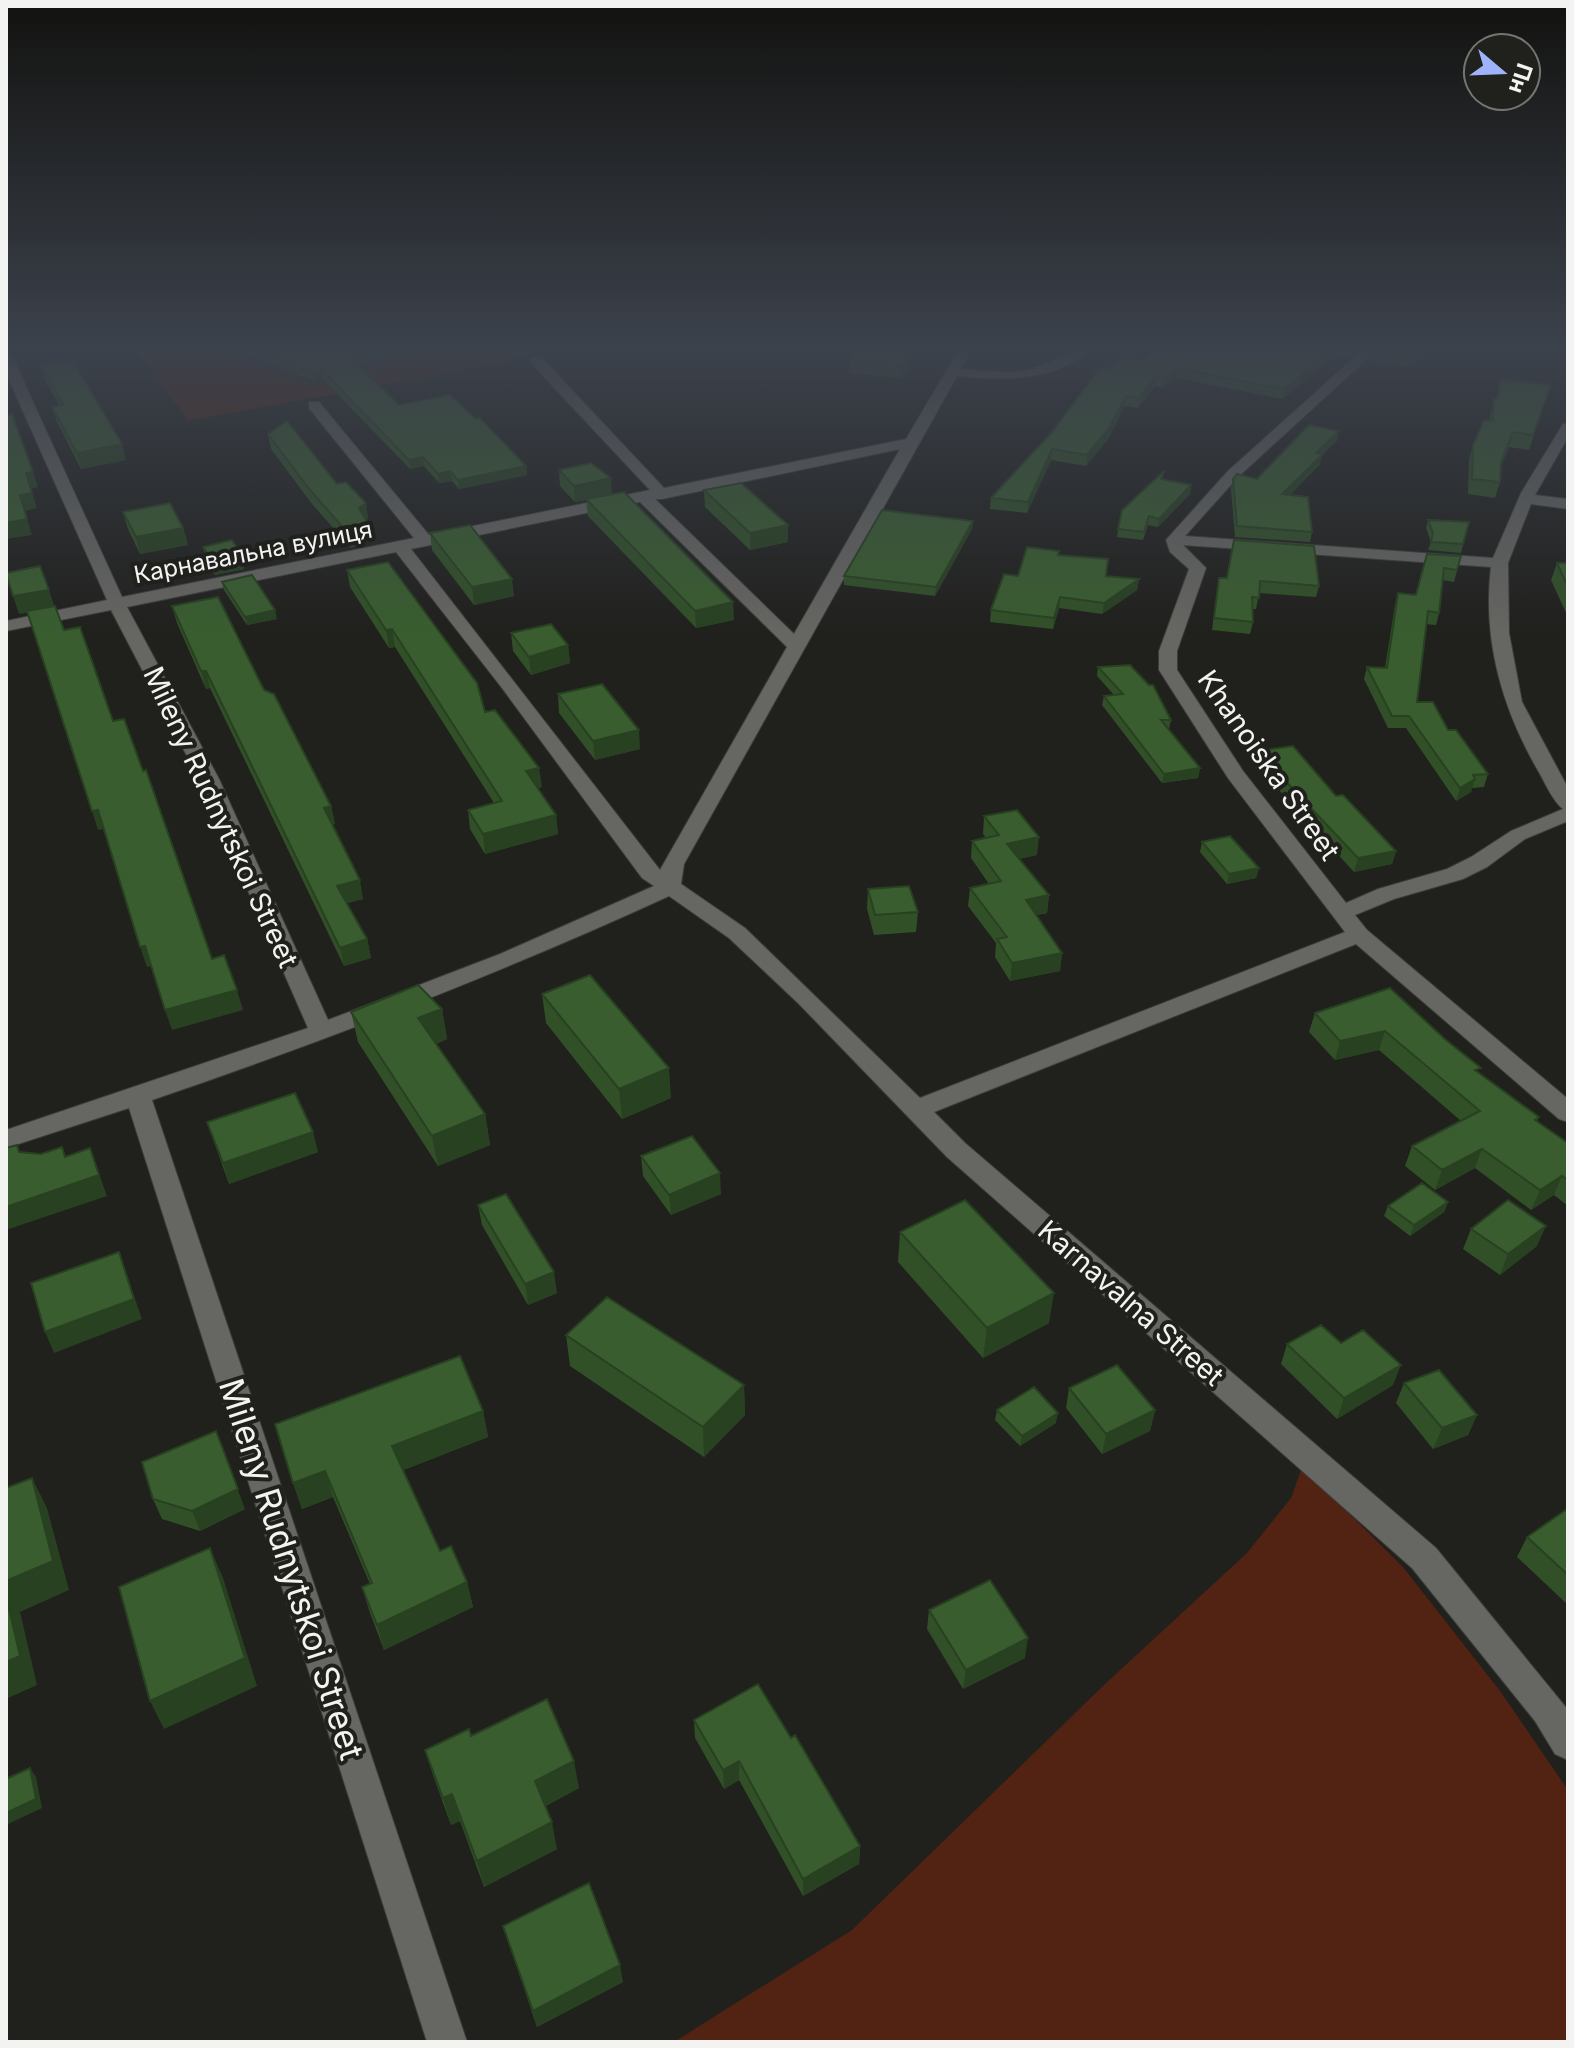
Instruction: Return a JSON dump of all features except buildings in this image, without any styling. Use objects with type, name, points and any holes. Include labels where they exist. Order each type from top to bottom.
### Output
[{"type":"street","name":"Карнавальна вулиця","points":[[44,442],[117,604],[911,442]]},
{"type":"street","name":"Карнавальна вулиця","points":[[344,442],[426,542]]},
{"type":"street","points":[[613,442],[662,494]]},
{"type":"street","points":[[670,887],[673,864],[911,442]]},
{"type":"street","points":[[1174,540],[1233,474],[1269,442]]},
{"type":"street","points":[[1559,442],[1526,499],[1500,563],[1503,663],[1512,700],[1528,738],[1568,804]]},
{"type":"street","points":[[644,497],[796,646]]},
{"type":"street","points":[[1526,499],[1568,504]]},
{"type":"street","points":[[1174,540],[1500,563]]},
{"type":"street","name":"Khanoiska Street","points":[[1174,540],[1176,549],[1198,568],[1168,651],[1168,670],[1235,774],[1359,935],[1568,1113]]},
{"type":"street","points":[[401,547],[509,684],[638,859],[650,873],[670,887]]},
{"type":"street","points":[[6,626],[117,604]]},
{"type":"street","name":"Mileny Rudnytskoi Street","points":[[117,604],[209,779],[322,1033]]},
{"type":"street","points":[[1341,913],[1386,894],[1455,874],[1479,862],[1518,835],[1568,814]]},
{"type":"street","points":[[6,1139],[322,1033],[582,929],[670,887]]},
{"type":"street","name":"Karnavalna Street","points":[[670,887],[737,933],[968,1160],[1424,1558],[1547,1709],[1568,1742]]},
{"type":"street","points":[[915,1110],[1359,935]]},
{"type":"street","name":"Mileny Rudnytskoi Street","points":[[138,1096],[447,2042]]},
{"type":"shaded area","points":[[1302,1467],[1403,1567],[1500,1691],[1568,1790],[1568,2042],[674,2042],[852,1930],[1105,1684],[1247,1553],[1291,1498]]}]
